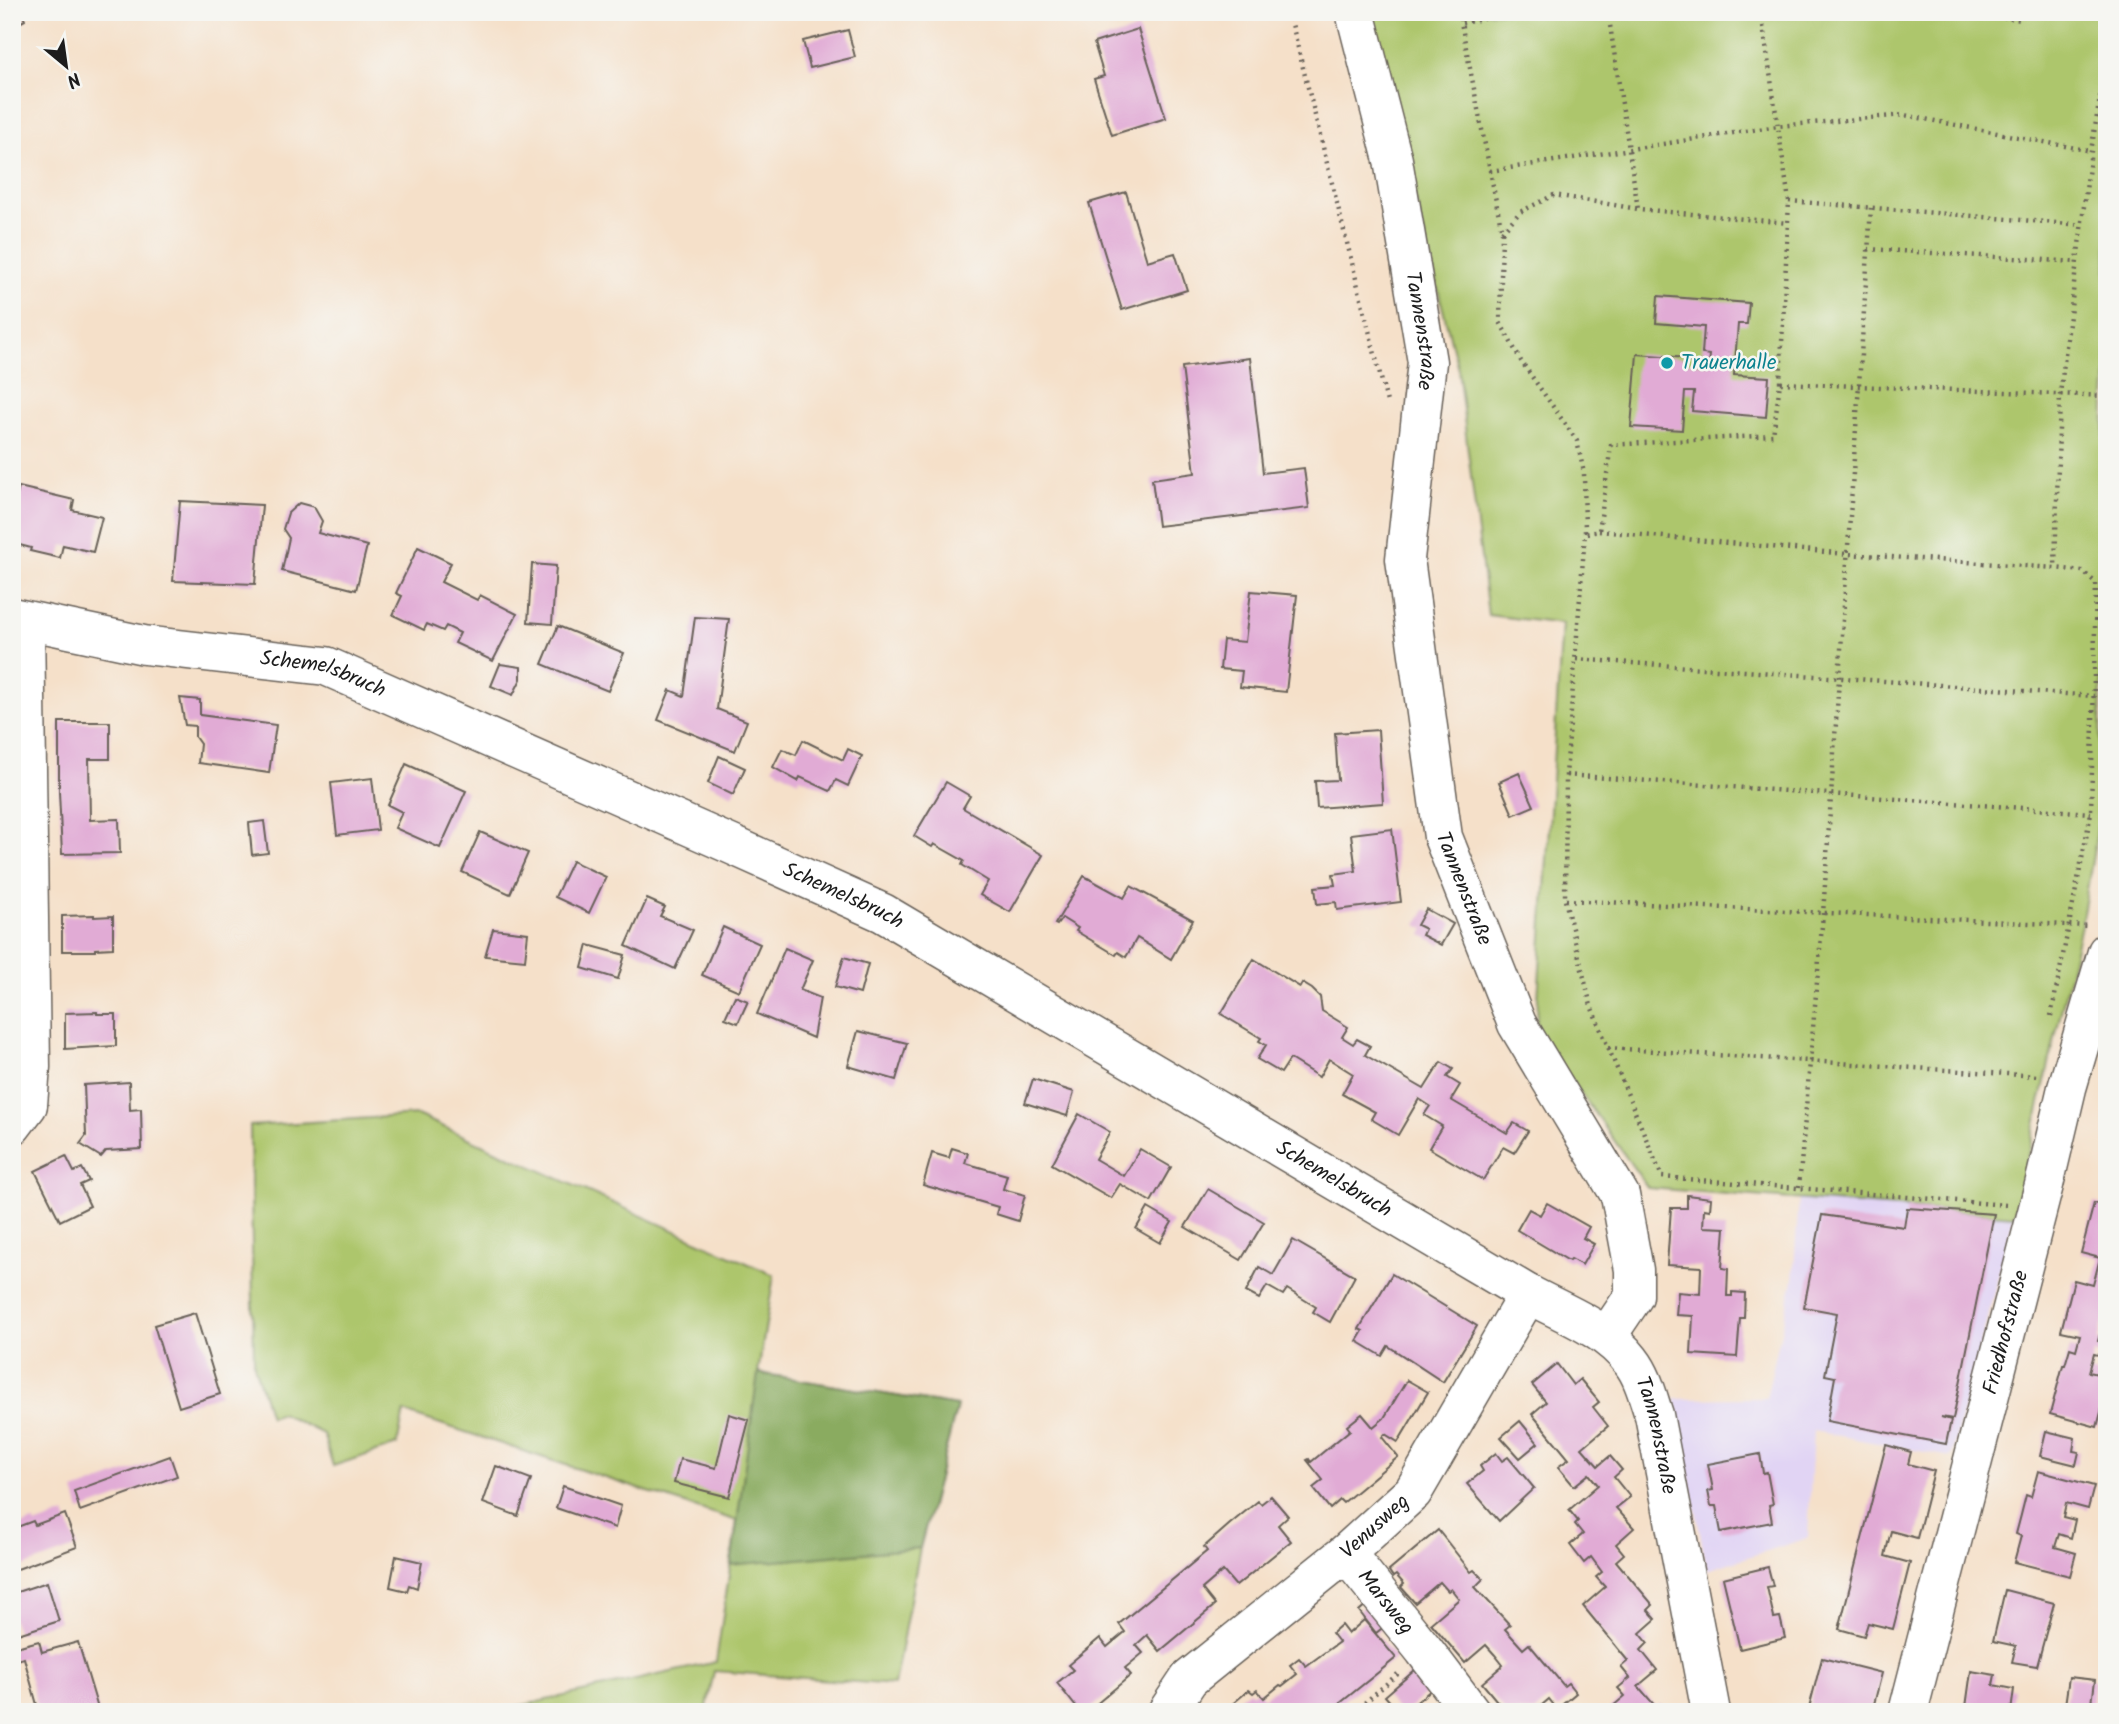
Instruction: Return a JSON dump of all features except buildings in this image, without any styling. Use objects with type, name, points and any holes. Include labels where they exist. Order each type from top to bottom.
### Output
[{"type":"street","name":"Tannenstraße","points":[[1354,12],[1393,160],[1427,362],[1405,559],[1443,837],[1517,1024],[1620,1195],[1634,1270],[1634,1296],[1607,1336],[1632,1362],[1644,1385],[1654,1415],[1711,1712]]},
{"type":"street","name":"Schemelsbruch","points":[[19,619],[144,646],[326,666],[820,884],[883,913],[1528,1294],[1607,1336]]},
{"type":"street","points":[[12,1126],[28,1105],[31,1067],[19,619]]},
{"type":"street","name":"Friedhofstraße","points":[[1908,1712],[2045,1185],[2100,939]]},
{"type":"street","name":"Venusweg","points":[[1167,1712],[1189,1679],[1346,1553],[1413,1492],[1528,1294]]},
{"type":"street","name":"Marsweg","points":[[1346,1553],[1471,1712]]},
{"type":"path","points":[[1289,12],[1389,412]]},
{"type":"path","points":[[1459,12],[1502,232],[1500,322],[1521,361],[1577,441],[1584,473],[1585,534],[1566,775],[1565,900],[1591,1006],[1662,1177],[2006,1205],[2009,1192]]},
{"type":"path","points":[[1462,23],[1519,12]]},
{"type":"path","points":[[1608,12],[1638,209]]},
{"type":"path","points":[[1599,531],[1611,445],[1773,435],[1780,383],[1789,201],[1761,12]]},
{"type":"path","points":[[1993,12],[1993,16],[2021,20],[2022,12]]},
{"type":"path","points":[[2094,12],[2107,14]]},
{"type":"path","points":[[2055,569],[2060,394],[2091,151],[2107,56]]},
{"type":"path","points":[[1490,171],[1778,126],[1904,115],[2091,151]]},
{"type":"path","points":[[1502,232],[1520,212],[1554,195],[1638,209],[1788,223]]},
{"type":"path","points":[[1789,201],[2082,225]]},
{"type":"path","points":[[1799,1187],[1823,914],[1871,208]]},
{"type":"path","points":[[1868,249],[2077,262]]},
{"type":"path","points":[[1780,383],[2107,396]]},
{"type":"path","points":[[1585,534],[1599,531],[1847,554],[2082,571],[2096,583],[2091,813],[2049,1026]]},
{"type":"path","points":[[1576,659],[2094,696]]},
{"type":"path","points":[[1566,775],[2091,813]]},
{"type":"path","points":[[1565,900],[2068,925],[2100,939]]},
{"type":"path","points":[[1608,1048],[2039,1076],[2036,1089]]},
{"type":"path","name":"Marsweg","points":[[1354,1712],[1424,1650]]},
{"type":"shaded area","points":[[1799,1199],[2014,1216],[1951,1457],[1813,1431],[1808,1538],[1707,1570],[1675,1399],[1766,1398],[1793,1280]]},
{"type":"green space","points":[[1368,12],[2107,12],[2107,371],[2099,820],[2081,925],[2014,1216],[1648,1188],[1536,1030],[1562,624],[1488,615],[1458,369]]},
{"type":"green space","points":[[417,1115],[774,1275],[758,1373],[957,1406],[920,1548],[894,1685],[714,1671],[706,1712],[493,1712],[716,1662],[737,1521],[404,1412],[397,1445],[333,1466],[323,1434],[281,1413],[270,1417],[254,1365],[250,1126]]},
{"type":"green space","points":[[758,1373],[957,1406],[920,1548],[731,1565]]},
{"type":"place","name":"Trauerhalle","points":[[1667,363]]}]
